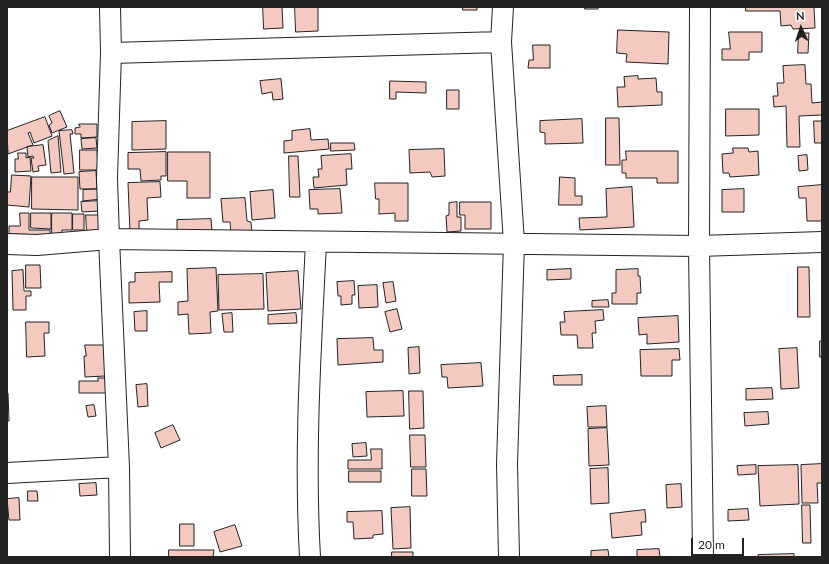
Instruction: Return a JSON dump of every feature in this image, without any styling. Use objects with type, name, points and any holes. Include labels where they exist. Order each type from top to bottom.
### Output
[{"type":"street","points":[[110,7],[111,53],[107,178],[119,467],[120,557]]},
{"type":"street","points":[[503,7],[501,42],[514,243],[507,464],[509,557]]},
{"type":"street","points":[[700,7],[699,246],[703,557]]},
{"type":"street","points":[[111,53],[501,42]]},
{"type":"street","points":[[7,244],[37,245],[109,239],[699,246],[822,242]]},
{"type":"street","points":[[310,557],[308,480],[311,354],[316,242]]},
{"type":"street","points":[[7,473],[119,467]]},
{"type":"building","points":[[263,7],[282,7],[283,28],[264,29]]},
{"type":"building","points":[[295,7],[318,7],[318,31],[296,32]]},
{"type":"building","points":[[463,7],[477,7],[477,10],[463,10]]},
{"type":"building","points":[[585,7],[598,7],[598,9],[585,9]]},
{"type":"building","points":[[746,7],[814,7],[815,28],[793,29],[791,25],[781,26],[780,11],[746,11]]},
{"type":"building","points":[[618,30],[669,32],[668,64],[626,62],[627,54],[617,53]]},
{"type":"building","points":[[729,32],[762,32],[762,52],[749,52],[749,60],[722,60],[722,49],[730,49]]},
{"type":"building","points":[[799,33],[809,33],[808,53],[798,53]]},
{"type":"building","points":[[533,45],[550,45],[550,68],[528,68],[529,60],[533,60]]},
{"type":"building","points":[[805,65],[806,84],[811,84],[812,103],[822,102],[822,115],[799,116],[800,147],[787,147],[786,106],[774,107],[773,96],[778,96],[777,83],[784,83],[783,66]]},
{"type":"building","points":[[638,76],[638,79],[656,78],[657,92],[662,92],[662,105],[618,107],[617,87],[625,87],[624,77]]},
{"type":"building","points":[[281,79],[283,99],[273,100],[272,92],[262,94],[260,81]]},
{"type":"building","points":[[390,81],[426,82],[426,93],[396,92],[396,99],[390,99]]},
{"type":"building","points":[[447,90],[459,90],[459,109],[447,109]]},
{"type":"building","points":[[726,109],[759,109],[759,135],[726,136]]},
{"type":"building","points":[[60,111],[67,127],[52,133],[49,125],[52,123],[49,116]]},
{"type":"building","points":[[45,117],[52,136],[34,143],[30,132],[28,133],[33,145],[8,154],[7,131]]},
{"type":"building","points":[[606,118],[619,118],[620,165],[606,165]]},
{"type":"building","points":[[582,119],[583,143],[545,144],[545,133],[540,132],[540,121]]},
{"type":"building","points":[[166,121],[166,149],[132,150],[132,122]]},
{"type":"building","points":[[814,121],[822,121],[822,143],[815,143]]},
{"type":"building","points":[[79,124],[97,124],[97,137],[81,138],[81,134],[75,134],[75,128],[80,127]]},
{"type":"building","points":[[310,129],[311,140],[328,139],[329,149],[284,153],[284,141],[292,140],[292,131]]},
{"type":"building","points":[[72,130],[73,134],[70,134],[74,173],[64,174],[59,131]]},
{"type":"building","points":[[58,136],[61,172],[51,173],[48,141]]},
{"type":"building","points":[[96,138],[97,148],[82,149],[81,139]]},
{"type":"building","points":[[331,143],[354,143],[355,150],[331,151]]},
{"type":"building","points":[[43,145],[46,165],[38,166],[39,171],[33,172],[31,158],[34,158],[33,156],[28,157],[27,147]]},
{"type":"building","points":[[733,148],[748,148],[749,152],[758,151],[759,175],[730,177],[729,173],[723,173],[722,154],[733,153]]},
{"type":"building","points":[[444,149],[445,176],[432,177],[430,172],[410,173],[409,150]]},
{"type":"building","points":[[80,150],[97,150],[98,170],[80,170]]},
{"type":"building","points":[[626,151],[678,151],[678,183],[657,183],[657,178],[626,178],[626,173],[622,173],[622,160],[626,160]]},
{"type":"building","points":[[166,152],[166,176],[161,176],[161,180],[141,181],[140,169],[128,169],[128,153]]},
{"type":"building","points":[[168,152],[210,152],[210,198],[187,198],[187,181],[168,181]]},
{"type":"building","points":[[18,153],[26,153],[26,158],[30,157],[31,171],[15,172],[15,159],[18,159]]},
{"type":"building","points":[[351,154],[352,169],[346,169],[347,185],[314,188],[313,177],[319,177],[318,169],[322,169],[321,156]]},
{"type":"building","points":[[807,155],[808,170],[799,171],[798,156]]},
{"type":"building","points":[[289,156],[298,156],[300,197],[290,197]]},
{"type":"building","points":[[96,171],[97,189],[80,189],[79,172]]},
{"type":"building","points":[[12,175],[31,176],[29,207],[7,205],[7,192],[10,192]]},
{"type":"building","points":[[32,177],[78,177],[78,210],[32,209]]},
{"type":"building","points":[[560,177],[575,178],[575,196],[582,196],[582,205],[559,205]]},
{"type":"building","points":[[160,182],[161,197],[147,198],[148,220],[139,221],[139,232],[130,232],[128,183]]},
{"type":"building","points":[[375,183],[408,183],[408,221],[395,221],[395,213],[379,214],[379,199],[376,199]]},
{"type":"building","points":[[822,185],[822,221],[807,221],[806,198],[799,198],[798,187]]},
{"type":"building","points":[[632,187],[634,227],[580,230],[579,218],[607,217],[606,189]]},
{"type":"building","points":[[100,189],[101,199],[83,201],[83,190]]},
{"type":"building","points":[[340,189],[342,213],[318,214],[318,209],[310,209],[309,190]]},
{"type":"building","points":[[744,189],[744,212],[722,212],[722,190]]},
{"type":"building","points":[[273,190],[275,218],[252,220],[250,192]]},
{"type":"building","points":[[245,198],[247,221],[251,222],[252,232],[231,234],[230,222],[223,222],[221,199]]},
{"type":"building","points":[[99,201],[99,211],[82,212],[81,202]]},
{"type":"building","points":[[457,202],[457,217],[461,217],[461,231],[447,232],[446,216],[449,215],[449,203]]},
{"type":"building","points":[[460,202],[491,202],[491,229],[465,229],[465,215],[460,215]]},
{"type":"building","points":[[20,213],[29,213],[29,230],[50,230],[50,235],[9,234],[9,226],[20,226]]},
{"type":"building","points":[[31,213],[51,213],[51,229],[31,228]]},
{"type":"building","points":[[52,213],[72,213],[72,230],[62,230],[62,234],[52,234]]},
{"type":"building","points":[[73,214],[84,214],[84,230],[73,230]]},
{"type":"building","points":[[86,215],[101,215],[105,232],[87,232]]},
{"type":"building","points":[[211,219],[212,231],[177,233],[177,220]]},
{"type":"building","points":[[26,265],[40,265],[41,288],[26,288]]},
{"type":"building","points":[[798,267],[809,267],[810,317],[798,317]]},
{"type":"building","points":[[216,268],[218,311],[210,312],[211,333],[189,334],[188,314],[178,315],[178,302],[188,301],[187,269]]},
{"type":"building","points":[[571,269],[571,279],[547,280],[547,270]]},
{"type":"building","points":[[638,269],[641,293],[637,293],[637,304],[612,304],[612,293],[616,293],[616,270]]},
{"type":"building","points":[[23,270],[24,291],[31,291],[31,296],[26,296],[26,310],[13,310],[12,271]]},
{"type":"building","points":[[298,271],[301,309],[268,311],[266,273]]},
{"type":"building","points":[[172,272],[172,282],[159,282],[160,302],[129,303],[129,282],[135,282],[135,273]]},
{"type":"building","points":[[263,274],[264,309],[219,310],[218,275]]},
{"type":"building","points":[[354,281],[355,295],[352,295],[352,304],[341,305],[341,296],[338,296],[337,282]]},
{"type":"building","points":[[393,282],[396,301],[386,303],[383,283]]},
{"type":"building","points":[[377,285],[378,307],[359,308],[358,286]]},
{"type":"building","points":[[608,300],[609,307],[592,307],[592,301]]},
{"type":"building","points":[[397,309],[402,329],[390,332],[385,312]]},
{"type":"building","points":[[603,310],[604,320],[595,321],[596,333],[592,333],[593,348],[578,348],[577,335],[561,335],[560,322],[565,322],[564,312]]},
{"type":"building","points":[[147,311],[147,331],[135,331],[134,312]]},
{"type":"building","points":[[232,313],[233,332],[224,332],[222,314]]},
{"type":"building","points":[[296,313],[297,323],[268,324],[268,315]]},
{"type":"building","points":[[678,316],[679,342],[647,344],[647,334],[639,335],[638,318]]},
{"type":"building","points":[[26,322],[49,322],[49,333],[44,333],[45,356],[27,357]]},
{"type":"building","points":[[373,338],[374,350],[383,350],[383,362],[338,365],[337,339]]},
{"type":"building","points":[[820,341],[822,341],[822,357],[820,357]]},
{"type":"building","points":[[85,345],[104,345],[105,376],[85,377]]},
{"type":"building","points":[[419,347],[420,373],[409,374],[408,348]]},
{"type":"building","points":[[797,348],[799,388],[781,389],[779,349]]},
{"type":"building","points":[[679,349],[680,360],[672,360],[672,376],[641,376],[640,350]]},
{"type":"building","points":[[481,363],[483,386],[448,388],[447,377],[442,377],[441,365]]},
{"type":"building","points":[[582,375],[582,385],[554,385],[553,376]]},
{"type":"building","points":[[98,378],[106,378],[106,393],[79,393],[79,381],[98,381]]},
{"type":"building","points":[[147,384],[148,406],[138,407],[136,385]]},
{"type":"building","points":[[772,388],[773,399],[746,400],[746,389]]},
{"type":"building","points":[[403,391],[404,416],[367,417],[366,392]]},
{"type":"building","points":[[409,391],[423,391],[424,428],[410,429]]},
{"type":"building","points":[[8,393],[9,421],[7,421]]},
{"type":"building","points":[[94,405],[96,416],[88,417],[86,406]]},
{"type":"building","points":[[606,406],[607,427],[588,427],[587,407]]},
{"type":"building","points":[[768,412],[769,424],[745,426],[744,413]]},
{"type":"building","points":[[173,425],[180,440],[161,448],[155,433]]},
{"type":"building","points":[[607,428],[609,465],[589,466],[588,429]]},
{"type":"building","points":[[410,435],[425,435],[426,467],[411,467]]},
{"type":"building","points":[[366,443],[367,456],[353,457],[352,444]]},
{"type":"building","points":[[371,449],[382,449],[382,469],[348,469],[348,460],[371,460]]},
{"type":"building","points":[[822,464],[822,483],[817,483],[818,503],[802,503],[801,465]]},
{"type":"building","points":[[756,465],[756,474],[738,475],[737,466]]},
{"type":"building","points":[[798,465],[799,504],[760,506],[758,466]]},
{"type":"building","points":[[608,468],[609,503],[591,504],[590,469]]},
{"type":"building","points":[[412,469],[426,469],[427,496],[412,496]]},
{"type":"building","points":[[349,471],[381,471],[381,482],[349,482]]},
{"type":"building","points":[[96,483],[97,495],[80,496],[79,484]]},
{"type":"building","points":[[681,484],[682,507],[667,508],[666,485]]},
{"type":"building","points":[[28,491],[37,491],[38,501],[28,501]]},
{"type":"building","points":[[19,498],[20,520],[9,520],[7,499]]},
{"type":"building","points":[[802,505],[810,505],[811,543],[803,543]]},
{"type":"building","points":[[410,507],[411,548],[393,549],[391,508]]},
{"type":"building","points":[[748,509],[749,520],[728,521],[728,510]]},
{"type":"building","points":[[645,510],[646,522],[641,522],[642,535],[612,538],[610,514]]},
{"type":"building","points":[[382,511],[383,534],[373,535],[373,538],[354,539],[353,522],[347,522],[347,512]]},
{"type":"building","points":[[180,524],[194,524],[194,546],[180,546]]},
{"type":"building","points":[[235,525],[242,546],[220,552],[214,532]]},
{"type":"building","points":[[659,549],[660,557],[637,557],[637,550]]},
{"type":"building","points":[[169,550],[214,550],[213,557],[169,557]]},
{"type":"building","points":[[608,550],[609,557],[591,557],[591,551]]},
{"type":"building","points":[[392,552],[413,552],[413,557],[392,557]]},
{"type":"building","points":[[794,554],[794,557],[758,557],[758,555]]}]
